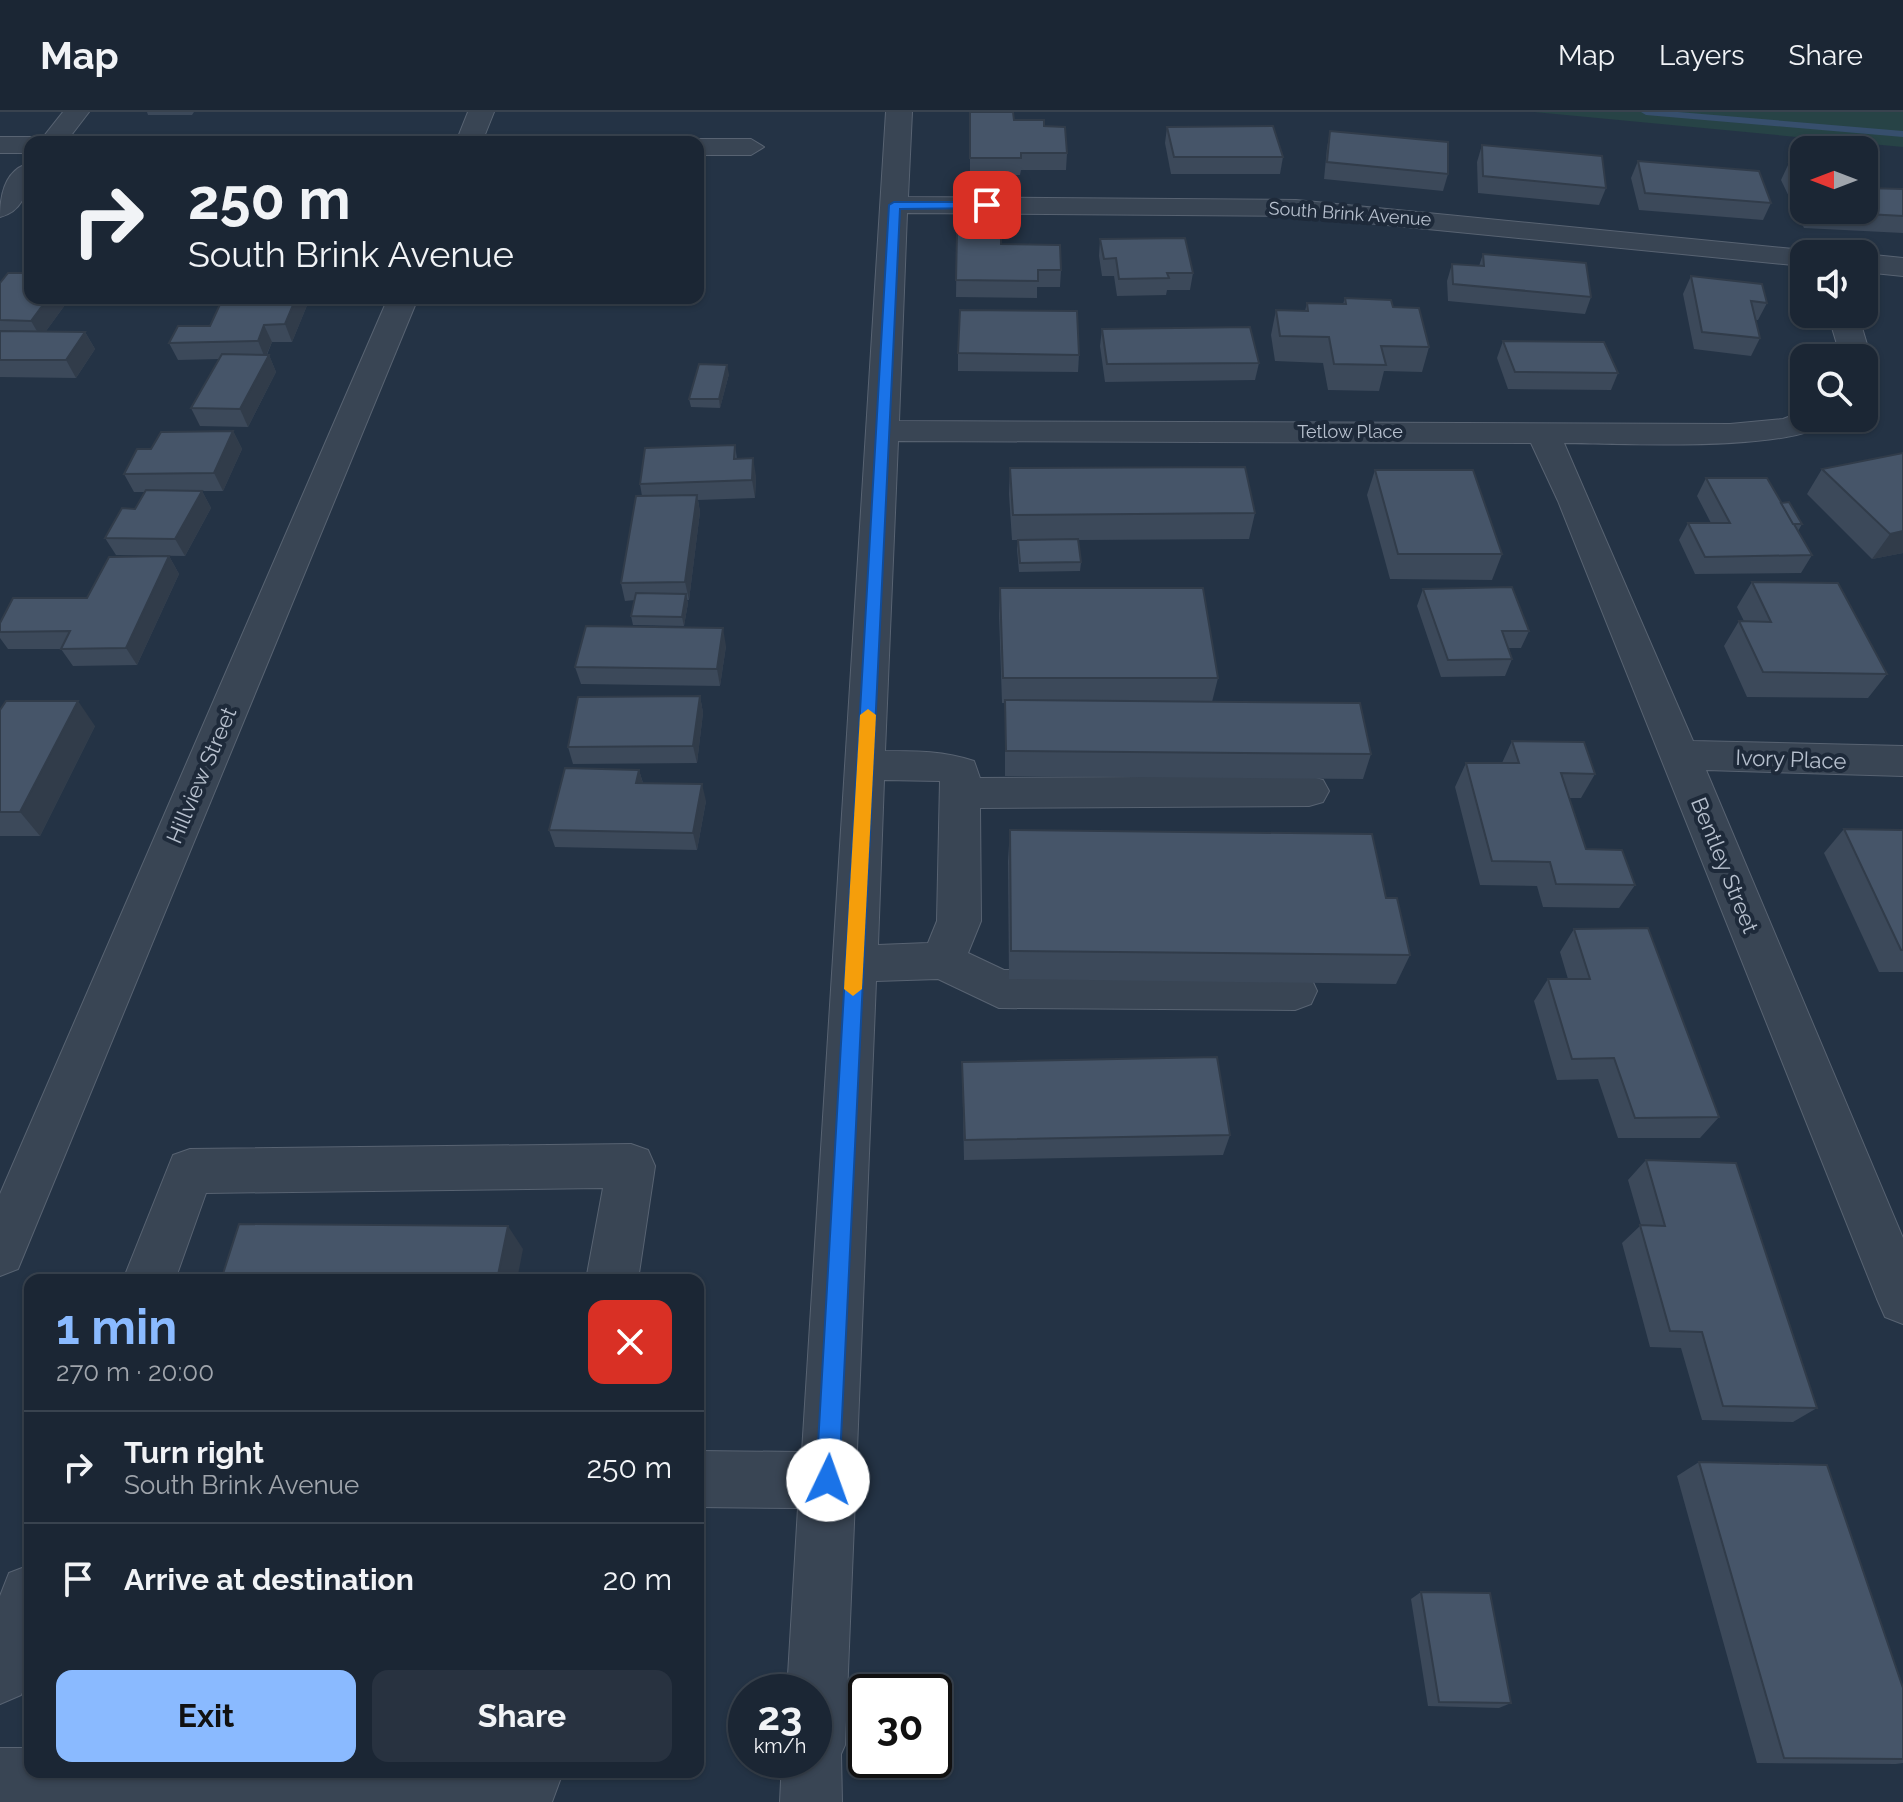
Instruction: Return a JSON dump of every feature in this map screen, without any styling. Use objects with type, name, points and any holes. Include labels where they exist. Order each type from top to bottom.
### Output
[{"type":"street","points":[[58,136],[76,112]]},
{"type":"street","points":[[471,136],[481,112]]},
{"type":"street","points":[[818,1674],[899,112]]},
{"type":"street","points":[[0,145],[24,145]]},
{"type":"street","points":[[704,147],[751,147]]},
{"type":"street","points":[[0,209],[24,179]]},
{"type":"street","name":"South Brink Avenue","points":[[894,205],[1296,208],[1790,256]]},
{"type":"street","points":[[1878,264],[1903,267]]},
{"type":"street","name":"Hillview Street","points":[[0,1252],[400,304]]},
{"type":"street","name":"Tetlow Place","points":[[883,431],[1755,433],[1790,427]]},
{"type":"street","name":"Bentley Street","points":[[1543,433],[1575,501],[1901,1287]]},
{"type":"street","name":"Ivory Place","points":[[1680,755],[1903,761]]},
{"type":"street","points":[[865,766],[934,765],[960,771],[959,921],[943,961]]},
{"type":"street","points":[[960,793],[1309,791]]},
{"type":"street","points":[[854,964],[943,961],[999,989],[1295,991]]},
{"type":"street","points":[[151,1274],[190,1171],[631,1166],[613,1274]]},
{"type":"street","points":[[704,1479],[828,1480]]},
{"type":"street","points":[[0,1674],[24,1610]]},
{"type":"street","points":[[0,1779],[530,1778]]},
{"type":"street","points":[[811,1802],[812,1778]]},
{"type":"green space","points":[[1534,112],[1903,112],[1903,147],[1878,145],[1878,136],[1790,136]]},
{"type":"building","points":[[970,112],[1013,112],[1014,120],[1044,120],[1044,126],[1065,127],[1067,153],[1021,153],[1021,158],[970,158]]},
{"type":"building","points":[[1273,126],[1283,157],[1174,157],[1167,127]]},
{"type":"building","points":[[1330,131],[1448,142],[1448,174],[1327,162]]},
{"type":"building","points":[[1482,145],[1602,156],[1606,188],[1483,176]]},
{"type":"building","points":[[1638,161],[1759,171],[1771,203],[1645,193]]},
{"type":"building","points":[[1878,188],[1903,189],[1903,216],[1878,215]]},
{"type":"building","points":[[957,232],[1001,232],[1001,244],[1060,245],[1061,270],[1038,270],[1038,281],[956,280]]},
{"type":"building","points":[[1185,238],[1193,273],[1167,273],[1169,278],[1119,279],[1116,258],[1104,259],[1100,239]]},
{"type":"building","points":[[1483,254],[1586,263],[1591,297],[1453,284],[1452,264],[1484,266]]},
{"type":"building","points":[[8,273],[24,273],[24,304],[44,304],[31,321],[0,320],[0,283]]},
{"type":"building","points":[[1691,276],[1762,284],[1767,303],[1751,301],[1760,338],[1702,332]]},
{"type":"building","points":[[1345,298],[1391,300],[1393,307],[1419,308],[1429,347],[1381,346],[1386,365],[1334,364],[1329,337],[1280,336],[1276,310],[1308,311],[1307,303],[1346,304]]},
{"type":"building","points":[[220,304],[293,304],[285,324],[264,325],[258,341],[169,343],[178,326],[210,326]]},
{"type":"building","points":[[960,310],[1077,311],[1079,355],[958,353]]},
{"type":"building","points":[[1250,327],[1259,363],[1107,364],[1102,329]]},
{"type":"building","points":[[0,331],[85,332],[66,360],[0,360]]},
{"type":"building","points":[[1503,341],[1604,342],[1618,373],[1515,372]]},
{"type":"building","points":[[222,354],[269,355],[240,409],[191,408]]},
{"type":"building","points":[[699,364],[727,365],[719,399],[689,399]]},
{"type":"building","points":[[233,431],[214,473],[124,474],[137,449],[151,449],[161,432]]},
{"type":"building","points":[[735,445],[734,459],[753,458],[752,480],[640,484],[645,448]]},
{"type":"building","points":[[1903,453],[1903,531],[1890,534],[1822,469]]},
{"type":"building","points":[[1245,467],[1255,513],[1013,515],[1010,468]]},
{"type":"building","points":[[1375,470],[1473,470],[1502,554],[1398,554]]},
{"type":"building","points":[[1706,478],[1767,478],[1812,555],[1705,557],[1688,523],[1730,523]]},
{"type":"building","points":[[146,490],[202,491],[175,539],[105,538],[122,508],[135,509]]},
{"type":"building","points":[[697,495],[685,582],[621,583],[636,496]]},
{"type":"building","points":[[1789,502],[1802,524],[1793,524],[1781,503]]},
{"type":"building","points":[[1078,539],[1081,562],[1020,563],[1018,540]]},
{"type":"building","points":[[169,556],[126,648],[61,649],[70,631],[0,632],[0,623],[13,598],[87,598],[109,557]]},
{"type":"building","points":[[1752,582],[1838,583],[1887,674],[1763,672],[1739,621],[1771,622]]},
{"type":"building","points":[[1512,587],[1529,631],[1502,631],[1512,659],[1448,660],[1423,589]]},
{"type":"building","points":[[1000,588],[1203,588],[1218,678],[1003,678]]},
{"type":"building","points":[[636,593],[686,594],[682,617],[631,616]]},
{"type":"building","points":[[586,626],[723,628],[717,669],[575,667]]},
{"type":"building","points":[[700,696],[693,746],[568,747],[578,697]]},
{"type":"building","points":[[1005,700],[1360,703],[1371,754],[1006,751]]},
{"type":"building","points":[[6,701],[78,701],[20,812],[0,812],[0,710]]},
{"type":"building","points":[[1512,741],[1584,742],[1595,774],[1561,773],[1586,849],[1622,850],[1635,885],[1556,884],[1550,862],[1492,861],[1466,763],[1519,763]]},
{"type":"building","points":[[565,768],[639,770],[636,783],[702,784],[693,833],[549,830]]},
{"type":"building","points":[[1844,829],[1903,830],[1903,950],[1901,950]]},
{"type":"building","points":[[1010,830],[1372,834],[1386,898],[1397,898],[1410,955],[1011,951]]},
{"type":"building","points":[[1648,928],[1719,1117],[1635,1118],[1614,1058],[1572,1059],[1548,979],[1590,979],[1574,929]]},
{"type":"building","points":[[1217,1057],[1230,1135],[965,1140],[962,1062]]},
{"type":"building","points":[[1646,1160],[1736,1163],[1817,1408],[1723,1406],[1702,1332],[1670,1331],[1640,1225],[1665,1226]]},
{"type":"building","points":[[239,1224],[508,1226],[498,1274],[223,1274]]},
{"type":"building","points":[[1699,1462],[1827,1465],[1903,1688],[1903,1759],[1784,1758]]},
{"type":"building","points":[[1421,1592],[1490,1593],[1511,1703],[1439,1702]]},
{"type":"waterway","points":[[1646,112],[1903,134]]},
{"type":"slow traffic","points":[[853,989],[868,715]]},
{"type":"route","points":[[828,1480],[894,205],[987,205]]}]
